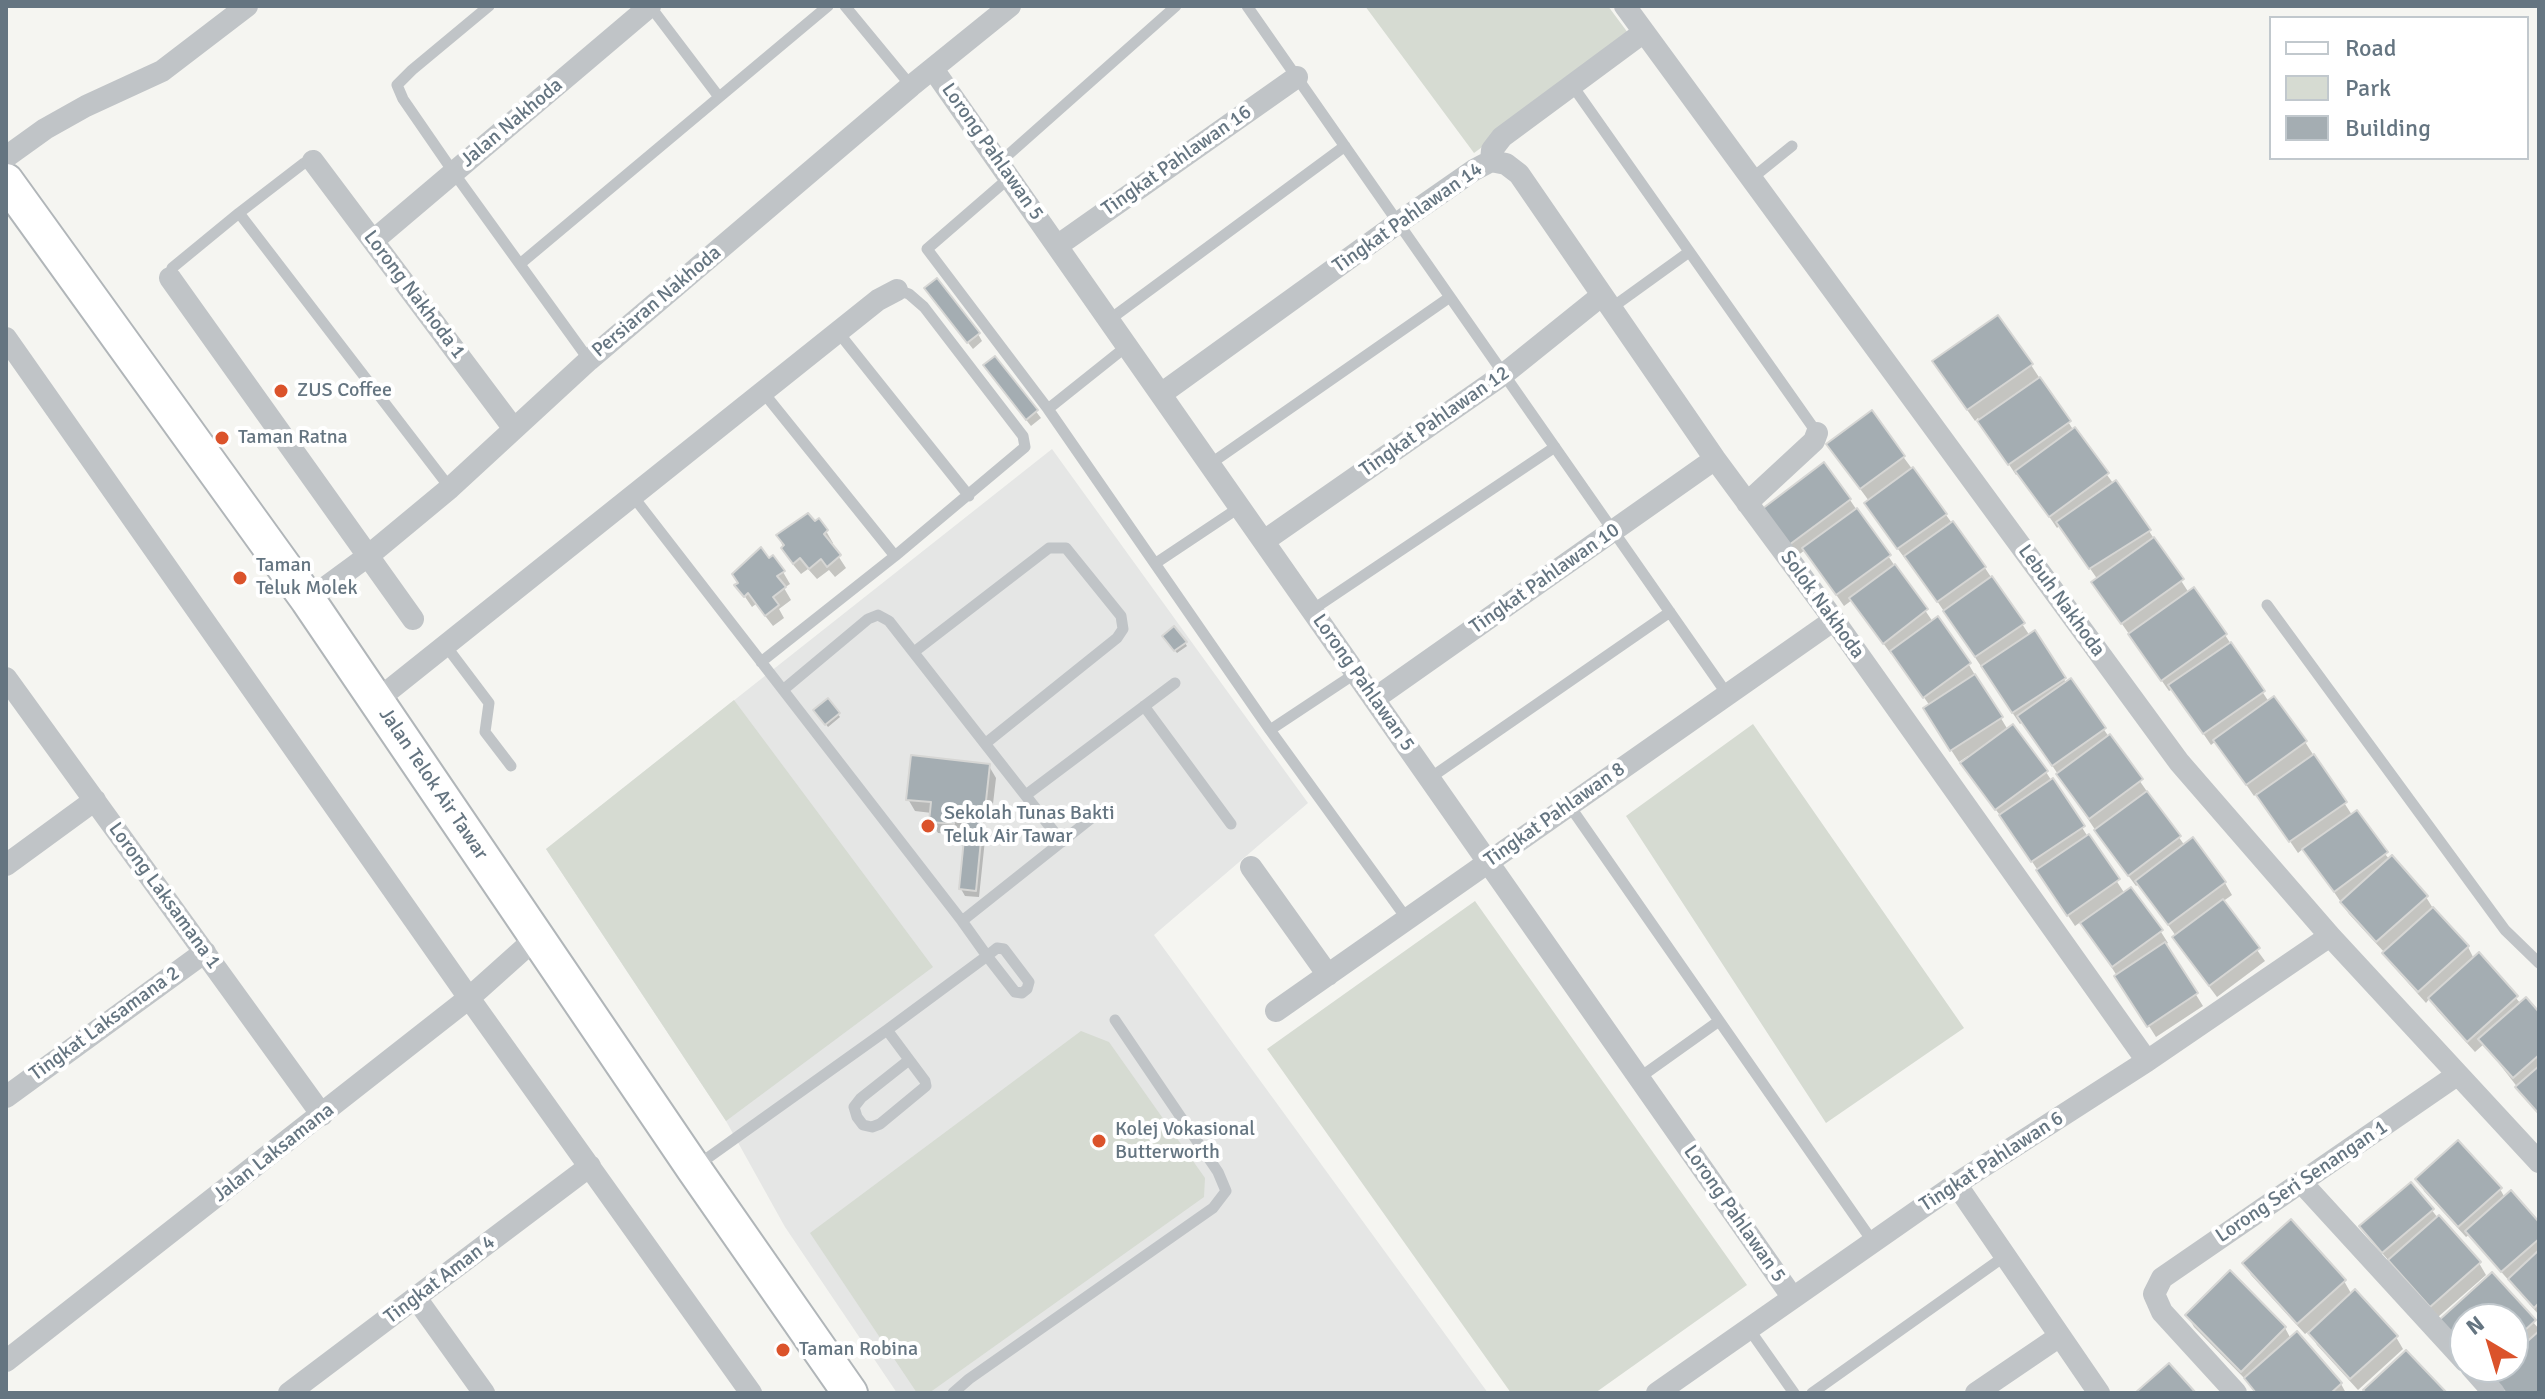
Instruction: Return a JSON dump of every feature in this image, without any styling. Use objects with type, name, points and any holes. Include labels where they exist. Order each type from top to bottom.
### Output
[{"type":"main road","name":"Jalan Telok Air Tawar","points":[[6,181],[308,600],[536,938],[850,1393]]},
{"type":"street","points":[[6,157],[45,129],[86,106],[162,71],[247,6]]},
{"type":"street","name":"Jalan Nakhoda","points":[[374,240],[650,6]]},
{"type":"street","name":"Persiaran Nakhoda","points":[[308,600],[368,556],[450,488],[589,360],[911,86],[1010,6]]},
{"type":"street","name":"Lebuh Nakhoda","points":[[1625,6],[2179,762],[2330,936],[2539,1162]]},
{"type":"street","name":"Tingkat Pahlawan 14","points":[[1161,394],[1398,223],[1491,161],[1492,150],[1502,137],[1644,32]]},
{"type":"street","name":"Lorong Pahlawan 5","points":[[933,69],[1793,1298]]},
{"type":"street","name":"Tingkat Pahlawan 16","points":[[1057,246],[1297,77]]},
{"type":"street","name":"Lorong Nakhoda 1","points":[[313,161],[514,429]]},
{"type":"street","name":"Solok Nakhoda","points":[[1491,161],[1506,164],[1519,174],[1715,459],[1834,620],[2147,1061]]},
{"type":"street","points":[[170,278],[413,619]]},
{"type":"street","points":[[377,700],[878,300],[897,290]]},
{"type":"street","name":"Tingkat Pahlawan 12","points":[[1264,541],[1605,302]]},
{"type":"street","points":[[6,338],[748,1392]]},
{"type":"street","points":[[1747,503],[1814,441],[1817,433]]},
{"type":"street","name":"Tingkat Pahlawan 10","points":[[1374,699],[1715,459]]},
{"type":"street","name":"Tingkat Pahlawan 8","points":[[1276,1011],[1834,620]]},
{"type":"street","name":"Lorong Laksamana 1","points":[[6,678],[322,1115]]},
{"type":"street","points":[[6,865],[95,800]]},
{"type":"street","points":[[1251,867],[1328,975]]},
{"type":"street","name":"Tingkat Pahlawan 6","points":[[1657,1393],[1956,1184],[2147,1061],[2330,936]]},
{"type":"street","name":"Jalan Laksamana","points":[[6,1361],[469,998],[536,938]]},
{"type":"street","name":"Tingkat Laksamana 2","points":[[6,1097],[205,952]]},
{"type":"street","name":"Lorong Seri Senangan 1","points":[[2236,1393],[2162,1312],[2154,1294],[2162,1278],[2457,1075]]},
{"type":"street","name":"Tingkat Aman 4","points":[[289,1393],[590,1166]]},
{"type":"street","points":[[2301,1182],[2449,1344]]},
{"type":"street","points":[[1956,1184],[2099,1393]]},
{"type":"street","points":[[416,1298],[484,1393]]},
{"type":"street","points":[[1976,1393],[2060,1336]]},
{"type":"lane","points":[[489,6],[397,85],[403,99],[454,173],[589,360]]},
{"type":"lane","points":[[650,6],[719,97]]},
{"type":"lane","points":[[520,264],[828,6]]},
{"type":"lane","points":[[845,6],[911,86]]},
{"type":"lane","points":[[1176,6],[1004,170],[927,249],[1048,409],[1270,730],[1407,919]]},
{"type":"lane","points":[[1247,6],[1727,694]]},
{"type":"lane","points":[[1572,85],[1817,433]]},
{"type":"lane","points":[[1109,320],[1345,146]]},
{"type":"lane","points":[[1751,179],[1792,146]]},
{"type":"lane","points":[[170,278],[172,268],[239,213],[304,163],[313,161]]},
{"type":"lane","points":[[239,213],[450,488]]},
{"type":"lane","points":[[1605,302],[1689,252]]},
{"type":"lane","points":[[761,662],[969,496],[1025,447],[1023,436],[924,307],[909,294],[897,290]]},
{"type":"lane","points":[[1210,464],[1450,297]]},
{"type":"lane","points":[[838,332],[969,496]]},
{"type":"lane","points":[[1048,409],[1127,346]]},
{"type":"lane","points":[[763,392],[895,556]]},
{"type":"lane","points":[[1312,610],[1555,447]]},
{"type":"lane","points":[[632,495],[987,956],[694,1169]]},
{"type":"lane","points":[[1156,563],[1240,507]]},
{"type":"lane","points":[[914,652],[1049,548],[1066,548],[1121,616],[1123,629],[1117,638],[986,743]]},
{"type":"lane","points":[[2267,605],[2505,930],[2539,963]]},
{"type":"lane","points":[[1430,778],[1670,612]]},
{"type":"lane","points":[[783,690],[868,619],[878,615],[889,621],[1062,842]]},
{"type":"lane","points":[[446,646],[489,703],[485,732],[511,766]]},
{"type":"lane","points":[[1270,730],[1356,673]]},
{"type":"lane","points":[[1026,795],[1175,683]]},
{"type":"lane","points":[[1144,706],[1231,824]]},
{"type":"lane","points":[[1569,805],[1873,1242]]},
{"type":"lane","points":[[962,921],[1103,809]]},
{"type":"lane","points":[[953,1393],[1213,1208],[1226,1191],[1218,1172],[1115,1020]]},
{"type":"lane","points":[[1639,1078],[1719,1021]]},
{"type":"lane","points":[[887,1030],[909,1060],[926,1086],[880,1124],[872,1127],[863,1125],[854,1107],[909,1060]]},
{"type":"lane","points":[[1812,1393],[2005,1256]]},
{"type":"lane","points":[[1749,1329],[1794,1393]]},
{"type":"shaded area","name":"Sekolah Tunas Bakti Teluk Air Tawar","points":[[1052,449],[1308,803],[1154,935],[1488,1393],[897,1393],[785,1227],[726,1121],[546,849]]},
{"type":"green space","points":[[1365,6],[1608,6],[1631,37],[1474,153]]},
{"type":"green space","points":[[734,700],[933,967],[726,1121],[546,849]]},
{"type":"green space","points":[[1753,724],[1964,1028],[1826,1123],[1626,816]]},
{"type":"green space","points":[[1475,901],[1747,1285],[1595,1393],[1511,1393],[1267,1049]]},
{"type":"green space","points":[[1081,1031],[1109,1042],[1205,1178],[1204,1197],[929,1393],[917,1393],[810,1233]]},
{"type":"building","points":[[937,278],[980,333],[967,343],[924,288]]},
{"type":"building","points":[[1998,315],[2033,364],[1967,410],[1932,361]]},
{"type":"building","points":[[995,356],[1038,410],[1026,420],[983,365]]},
{"type":"building","points":[[2040,377],[2071,421],[2008,465],[1977,421]]},
{"type":"building","points":[[1872,410],[1905,456],[1860,489],[1826,444]]},
{"type":"building","points":[[2075,427],[2109,473],[2049,517],[2015,471]]},
{"type":"building","points":[[1824,462],[1851,499],[1789,545],[1762,509]]},
{"type":"building","points":[[1913,467],[1947,514],[1897,549],[1864,503]]},
{"type":"building","points":[[2116,480],[2151,530],[2089,569],[2056,522]]},
{"type":"building","points":[[1857,508],[1891,555],[1836,595],[1802,548]]},
{"type":"building","points":[[808,513],[815,521],[819,518],[828,530],[824,534],[841,555],[827,567],[821,559],[809,569],[800,558],[793,564],[776,535]]},
{"type":"building","points":[[1953,521],[1986,567],[1937,602],[1904,556]]},
{"type":"building","points":[[2154,537],[2184,579],[2121,624],[2091,582]]},
{"type":"building","points":[[761,547],[769,558],[773,555],[785,571],[777,576],[786,587],[773,597],[779,605],[765,616],[748,593],[744,597],[734,585],[738,583],[732,574]]},
{"type":"building","points":[[1895,564],[1928,609],[1883,644],[1849,598]]},
{"type":"building","points":[[1992,576],[2025,623],[1975,657],[1943,611]]},
{"type":"building","points":[[2194,587],[2227,634],[2161,681],[2128,634]]},
{"type":"building","points":[[1938,616],[1971,663],[1923,698],[1890,651]]},
{"type":"building","points":[[1174,626],[1187,642],[1174,651],[1162,636]]},
{"type":"building","points":[[2035,630],[2066,678],[2012,713],[1981,666]]},
{"type":"building","points":[[2231,642],[2265,691],[2203,734],[2168,685]]},
{"type":"building","points":[[1975,674],[2003,717],[1950,751],[1923,708]]},
{"type":"building","points":[[2071,678],[2106,728],[2052,766],[2017,716]]},
{"type":"building","points":[[2274,696],[2307,741],[2246,785],[2213,740]]},
{"type":"building","points":[[828,698],[840,713],[825,725],[813,710]]},
{"type":"building","points":[[2013,724],[2048,771],[1995,810],[1960,763]]},
{"type":"building","points":[[2110,734],[2143,779],[2089,819],[2056,774]]},
{"type":"building","points":[[2314,754],[2347,802],[2289,842],[2256,795]]},
{"type":"building","points":[[911,755],[990,764],[985,810],[956,807],[954,824],[929,822],[931,802],[906,800]]},
{"type":"building","points":[[2053,778],[2085,826],[2031,862],[1999,815]]},
{"type":"building","points":[[2147,791],[2181,836],[2128,876],[2094,830]]},
{"type":"building","points":[[2357,810],[2388,852],[2334,892],[2302,849]]},
{"type":"building","points":[[966,819],[983,820],[976,891],[959,889]]},
{"type":"building","points":[[2089,834],[2120,879],[2067,916],[2036,870]]},
{"type":"building","points":[[2193,837],[2226,882],[2168,925],[2135,881]]},
{"type":"building","points":[[2392,855],[2428,896],[2376,942],[2340,902]]},
{"type":"building","points":[[2131,887],[2163,930],[2112,967],[2080,923]]},
{"type":"building","points":[[2223,899],[2260,948],[2209,986],[2172,937]]},
{"type":"building","points":[[2433,907],[2469,946],[2418,992],[2382,953]]},
{"type":"building","points":[[2165,942],[2198,993],[2147,1027],[2114,976]]},
{"type":"building","points":[[2479,952],[2518,996],[2467,1042],[2428,998]]},
{"type":"building","points":[[2526,997],[2539,1012],[2539,1055],[2513,1078],[2478,1039]]},
{"type":"building","points":[[2539,1066],[2539,1114],[2515,1087]]},
{"type":"building","points":[[2458,1140],[2502,1188],[2458,1227],[2415,1179]]},
{"type":"building","points":[[2411,1182],[2434,1209],[2382,1253],[2359,1226]]},
{"type":"building","points":[[2511,1190],[2539,1222],[2539,1239],[2501,1272],[2465,1231]]},
{"type":"building","points":[[2439,1215],[2481,1262],[2430,1307],[2388,1260]]},
{"type":"building","points":[[2291,1219],[2346,1280],[2297,1324],[2242,1263]]},
{"type":"building","points":[[2539,1250],[2539,1303],[2534,1308],[2508,1279]]},
{"type":"building","points":[[2230,1270],[2286,1327],[2241,1372],[2185,1315]]},
{"type":"building","points":[[2492,1272],[2520,1303],[2458,1303]]},
{"type":"building","points":[[2355,1289],[2398,1336],[2350,1379],[2308,1333]]},
{"type":"building","points":[[2449,1311],[2449,1335],[2437,1322]]},
{"type":"building","points":[[2529,1312],[2536,1320],[2529,1326]]},
{"type":"building","points":[[2297,1331],[2342,1383],[2331,1393],[2256,1393],[2244,1378]]},
{"type":"building","points":[[2539,1331],[2539,1393],[2506,1393],[2497,1383],[2529,1383],[2529,1340]]},
{"type":"building","points":[[2406,1350],[2447,1393],[2366,1393],[2363,1390]]},
{"type":"building","points":[[2169,1363],[2196,1393],[2135,1393]]},
{"type":"place","name":"ZUS Coffee","points":[[281,391]]},
{"type":"place","name":"Taman Ratna","points":[[222,438]]},
{"type":"place","name":"Taman Teluk Molek","points":[[240,578]]},
{"type":"place","name":"Sekolah Tunas Bakti Teluk Air Tawar","points":[[928,826]]},
{"type":"place","name":"Kolej Vokasional Butterworth","points":[[1099,1141]]},
{"type":"place","name":"Taman Robina","points":[[783,1350]]}]
